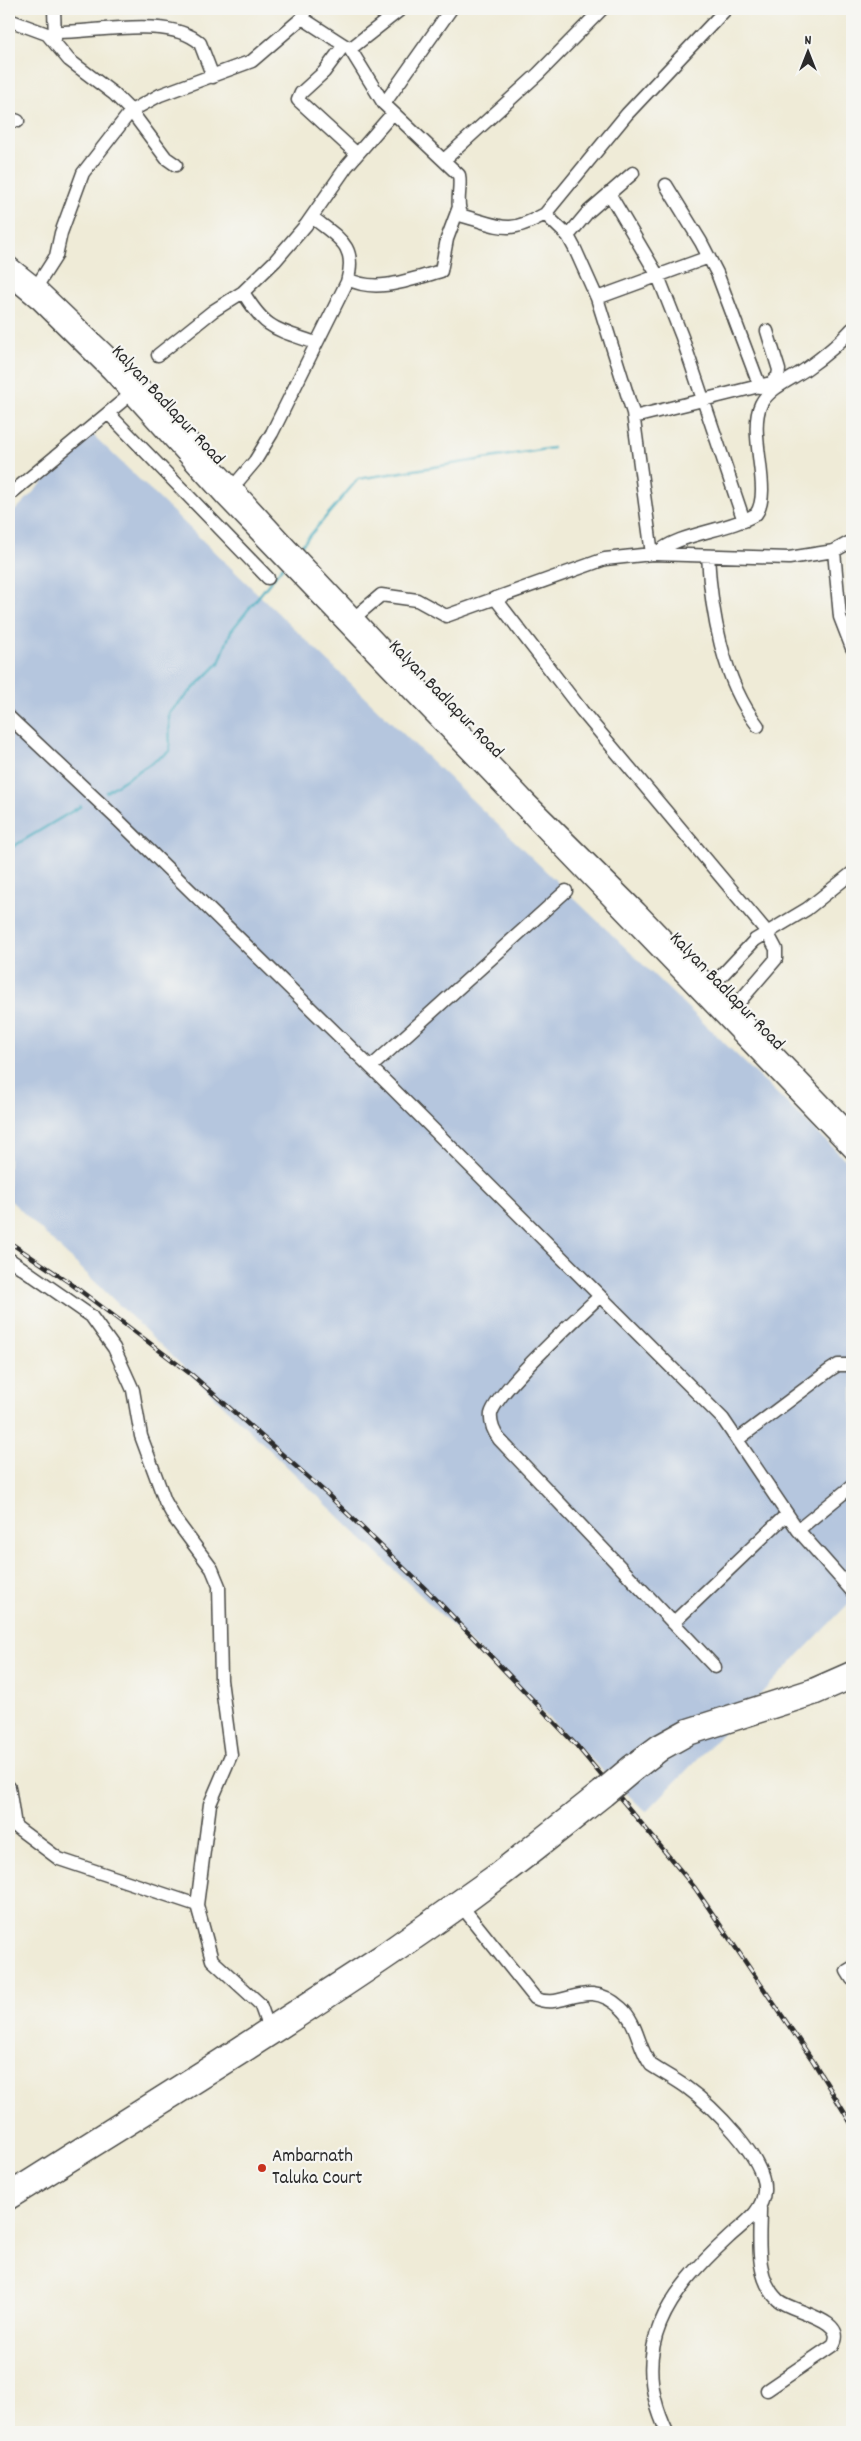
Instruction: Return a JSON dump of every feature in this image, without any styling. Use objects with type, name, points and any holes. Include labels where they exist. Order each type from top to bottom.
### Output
[{"type":"main road","name":"Kalyan Badlapur Road","points":[[9,264],[136,390],[229,493],[482,760],[728,1014],[852,1151]]},
{"type":"main road","name":"Kalyan Badlapur Road","points":[[9,277],[34,290]]},
{"type":"main road","name":"Kalyan Badlapur Road","points":[[656,938],[711,987],[728,1014],[852,1133]]},
{"type":"main road","points":[[9,2202],[271,2030],[463,1908],[634,1768],[657,1743],[686,1727],[811,1687],[852,1669]]},
{"type":"main road","points":[[634,1768],[690,1737],[815,1697],[852,1681]]},
{"type":"main road","points":[[9,2190],[271,2030],[440,1912],[603,1793]]},
{"type":"street","points":[[54,9],[55,38]]},
{"type":"street","points":[[357,154],[298,100],[301,93],[347,47],[401,9]]},
{"type":"street","points":[[158,355],[213,312],[243,292],[276,260],[312,217],[357,154],[451,9]]},
{"type":"street","points":[[444,160],[538,74],[602,9]]},
{"type":"street","points":[[459,207],[463,216],[512,228],[522,226],[545,214],[627,114],[726,9]]},
{"type":"street","points":[[34,290],[56,256],[61,233],[83,173],[131,112],[160,95],[252,61],[304,13],[347,47],[388,108],[444,160],[458,175],[461,185],[459,207],[447,239],[441,271],[380,286],[357,284],[348,279]]},
{"type":"street","points":[[9,20],[42,31],[55,38],[69,60],[114,94],[131,112],[166,158],[176,165]]},
{"type":"street","points":[[55,38],[144,27],[179,33],[200,43],[213,77]]},
{"type":"street","points":[[568,236],[588,212],[633,173]]},
{"type":"street","points":[[666,185],[709,257],[760,387]]},
{"type":"street","points":[[609,193],[658,276],[682,336],[744,520]]},
{"type":"street","points":[[545,214],[568,236],[597,298],[634,417],[654,554]]},
{"type":"street","points":[[229,493],[256,461],[272,434],[348,279],[352,267],[349,251],[342,241],[312,217]]},
{"type":"street","points":[[597,298],[709,257]]},
{"type":"street","points":[[243,292],[257,315],[271,326],[316,343]]},
{"type":"street","points":[[654,554],[669,544],[744,520],[756,514],[760,507],[762,494],[757,420],[760,406],[764,399],[832,349],[852,329]]},
{"type":"street","points":[[634,417],[770,383],[778,376],[777,360],[767,331]]},
{"type":"street","points":[[9,495],[136,390]]},
{"type":"street","points":[[108,414],[268,578]]},
{"type":"street","points":[[351,620],[381,595],[417,600],[446,616],[604,559],[654,554],[789,558],[834,551],[852,541]]},
{"type":"street","points":[[834,551],[840,617],[852,648]]},
{"type":"street","points":[[708,556],[713,604],[732,680],[744,708],[758,726]]},
{"type":"street","points":[[495,598],[582,711],[767,932],[776,949],[776,959],[728,1014]]},
{"type":"street","points":[[9,717],[123,825],[371,1067],[723,1419],[798,1530],[852,1591]]},
{"type":"street","points":[[711,987],[741,954],[767,932],[807,909],[852,873]]},
{"type":"street","points":[[371,1067],[566,891]]},
{"type":"street","points":[[9,1259],[91,1316],[114,1348],[133,1390],[141,1436],[165,1501],[175,1519],[212,1569],[218,1586],[221,1680],[231,1754],[210,1804],[197,1905],[212,1960],[260,2004],[271,2030]]},
{"type":"street","points":[[600,1296],[508,1388],[494,1405],[491,1416],[493,1429],[499,1439],[716,1667]]},
{"type":"street","points":[[737,1440],[830,1370],[838,1365],[852,1365]]},
{"type":"street","points":[[798,1530],[852,1486]]},
{"type":"street","points":[[674,1623],[787,1514]]},
{"type":"street","points":[[9,1787],[15,1826],[59,1859],[197,1905]]},
{"type":"street","points":[[463,1908],[535,1998],[542,2002],[553,2002],[578,1993],[594,1994],[621,2007],[630,2018],[646,2059],[651,2065],[706,2103],[758,2164],[764,2180],[764,2192],[760,2208],[762,2272],[769,2289],[787,2307],[821,2318],[836,2333],[837,2340],[833,2345],[767,2390]]},
{"type":"street","points":[[852,1968],[847,1971],[852,1978]]},
{"type":"street","points":[[667,2432],[658,2415],[652,2388],[651,2363],[660,2324],[672,2298],[688,2277],[760,2208]]},
{"type":"shaded area","points":[[91,433],[852,1166],[852,1600],[646,1812],[9,1199],[9,517]]},
{"type":"waterway","points":[[301,546],[358,479],[553,448]]},
{"type":"waterway","points":[[106,792],[170,751],[169,713],[219,663],[231,631],[283,566]]},
{"type":"waterway","points":[[9,849],[81,806]]},
{"type":"railway","points":[[9,1242],[70,1283],[192,1375],[325,1492],[434,1597],[577,1746],[695,1888],[813,2061],[852,2125]]},
{"type":"place","name":"Ambarnath Taluka Court","points":[[262,2168]]}]
